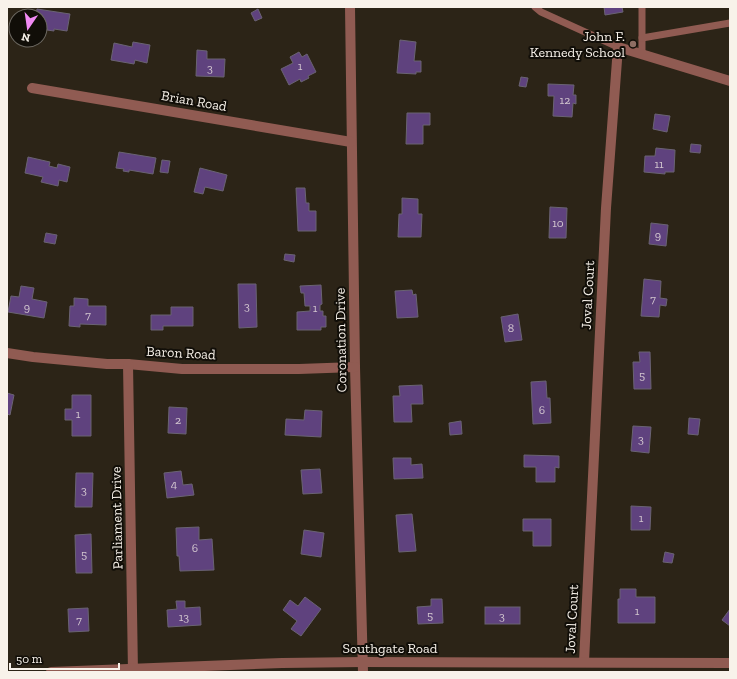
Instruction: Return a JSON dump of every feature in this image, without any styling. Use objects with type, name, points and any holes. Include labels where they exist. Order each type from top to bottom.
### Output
[{"type":"street","name":"Coronation Drive","points":[[350,7],[355,367],[363,667]]},
{"type":"street","points":[[618,47],[730,81]]},
{"type":"street","name":"Joval Court","points":[[584,662],[606,208],[618,47]]},
{"type":"street","name":"Brian Road","points":[[32,88],[351,142]]},
{"type":"street","name":"Baron Road","points":[[7,353],[107,364],[128,364],[182,369],[299,369],[355,367]]},
{"type":"street","name":"Parliament Drive","points":[[128,364],[134,670]]},
{"type":"street","name":"Southgate Road","points":[[50,672],[134,670],[282,663],[363,667],[584,662],[730,663]]},
{"type":"lane","points":[[535,7],[541,12],[618,47]]},
{"type":"lane","points":[[642,7],[642,54]]},
{"type":"lane","points":[[642,38],[730,23]]},
{"type":"building","points":[[604,7],[622,7],[623,12],[605,15]]},
{"type":"building","points":[[258,9],[262,18],[255,21],[251,13]]},
{"type":"building","points":[[48,11],[70,14],[67,31],[54,29],[54,31],[48,30]]},
{"type":"building","points":[[400,40],[416,42],[414,61],[421,61],[421,72],[416,72],[416,74],[397,73]]},
{"type":"building","points":[[133,42],[150,45],[147,63],[135,60],[134,64],[111,60],[114,43],[132,47]]},
{"type":"building","points":[[197,50],[207,51],[207,59],[225,59],[224,77],[196,76]]},
{"type":"building","points":[[299,52],[302,57],[307,54],[316,72],[301,82],[300,79],[289,85],[281,69],[293,63],[290,57]]},
{"type":"building","points":[[521,77],[528,78],[526,87],[519,86]]},
{"type":"building","points":[[548,84],[574,85],[573,95],[576,95],[576,104],[573,103],[572,117],[553,116],[554,96],[548,96]]},
{"type":"building","points":[[407,113],[430,113],[430,125],[423,125],[423,144],[406,144]]},
{"type":"building","points":[[655,114],[670,116],[667,132],[653,129]]},
{"type":"building","points":[[691,144],[701,145],[700,153],[690,152]]},
{"type":"building","points":[[656,148],[675,150],[674,172],[665,172],[665,174],[644,172],[645,156],[655,156]]},
{"type":"building","points":[[119,152],[156,158],[153,174],[129,170],[129,172],[123,171],[124,169],[116,168]]},
{"type":"building","points":[[28,157],[50,162],[49,166],[57,168],[58,164],[70,167],[67,182],[59,180],[58,186],[41,182],[43,177],[25,173]]},
{"type":"building","points":[[162,160],[170,161],[168,173],[160,172]]},
{"type":"building","points":[[200,168],[227,175],[223,191],[205,187],[203,194],[194,192]]},
{"type":"building","points":[[296,188],[305,188],[306,203],[309,203],[309,211],[316,211],[316,231],[298,231]]},
{"type":"building","points":[[402,198],[418,199],[418,214],[422,214],[421,237],[398,237],[399,214],[402,214]]},
{"type":"building","points":[[550,207],[567,208],[566,238],[549,238]]},
{"type":"building","points":[[651,223],[668,225],[666,246],[649,244]]},
{"type":"building","points":[[46,233],[57,235],[55,244],[44,242]]},
{"type":"building","points":[[285,254],[295,255],[294,262],[284,260]]},
{"type":"building","points":[[644,279],[661,281],[660,298],[667,299],[666,306],[660,305],[659,317],[641,316]]},
{"type":"building","points":[[238,284],[256,284],[257,327],[239,328]]},
{"type":"building","points":[[321,285],[322,304],[320,305],[320,311],[323,311],[323,316],[326,316],[326,327],[321,327],[321,330],[297,330],[297,312],[310,311],[310,306],[305,306],[304,293],[301,293],[300,286]]},
{"type":"building","points":[[21,286],[34,288],[32,299],[47,302],[44,318],[8,312],[11,296],[19,297]]},
{"type":"building","points":[[412,290],[413,295],[416,294],[418,317],[397,318],[395,291]]},
{"type":"building","points":[[74,298],[88,299],[88,306],[106,306],[106,325],[80,324],[80,327],[69,326],[70,306],[74,306]]},
{"type":"building","points":[[171,307],[193,307],[193,326],[163,326],[163,330],[151,330],[151,315],[171,315]]},
{"type":"building","points":[[518,314],[522,340],[505,342],[501,317]]},
{"type":"building","points":[[639,352],[650,352],[651,389],[634,389],[633,362],[640,362]]},
{"type":"building","points":[[546,381],[547,398],[550,398],[551,423],[533,424],[531,382]]},
{"type":"building","points":[[422,385],[423,404],[411,404],[412,422],[394,422],[393,396],[400,396],[399,386]]},
{"type":"building","points":[[7,393],[14,395],[10,415],[7,414]]},
{"type":"building","points":[[72,395],[91,395],[91,436],[72,436],[72,420],[65,420],[65,409],[72,409]]},
{"type":"building","points":[[169,407],[187,408],[186,434],[168,433]]},
{"type":"building","points":[[305,410],[322,411],[321,437],[285,435],[286,419],[304,420]]},
{"type":"building","points":[[689,418],[700,419],[698,435],[688,434]]},
{"type":"building","points":[[461,421],[462,434],[450,435],[449,423]]},
{"type":"building","points":[[633,426],[651,427],[649,453],[631,451]]},
{"type":"building","points":[[524,455],[559,456],[559,468],[555,467],[555,482],[536,482],[536,467],[524,467]]},
{"type":"building","points":[[393,458],[411,458],[411,465],[422,464],[423,478],[394,479]]},
{"type":"building","points":[[320,469],[322,493],[303,494],[301,470]]},
{"type":"building","points":[[181,471],[183,485],[192,484],[194,495],[167,498],[164,473]]},
{"type":"building","points":[[76,473],[93,473],[92,507],[75,507]]},
{"type":"building","points":[[631,506],[651,507],[650,530],[631,530]]},
{"type":"building","points":[[412,514],[416,551],[399,552],[396,515]]},
{"type":"building","points":[[523,519],[551,519],[551,546],[533,546],[533,531],[523,531]]},
{"type":"building","points":[[199,527],[199,540],[212,539],[214,570],[180,571],[179,556],[177,556],[176,528]]},
{"type":"building","points":[[304,530],[324,533],[321,557],[301,554]]},
{"type":"building","points":[[91,534],[92,573],[76,573],[75,535]]},
{"type":"building","points":[[665,552],[674,554],[672,563],[663,562]]},
{"type":"building","points":[[620,589],[636,589],[636,597],[655,597],[655,623],[618,623],[618,599],[620,599]]},
{"type":"building","points":[[305,597],[321,609],[301,636],[291,629],[297,621],[283,610],[290,600],[298,606]]},
{"type":"building","points":[[431,599],[442,599],[443,623],[418,624],[417,607],[431,606]]},
{"type":"building","points":[[176,601],[185,601],[185,608],[200,607],[201,625],[168,627],[167,610],[177,609]]},
{"type":"building","points":[[485,607],[520,607],[520,624],[485,624]]},
{"type":"building","points":[[88,608],[89,631],[69,632],[68,609]]},
{"type":"building","points":[[730,609],[730,626],[722,620]]},
{"type":"place","name":"John F. Kennedy School","points":[[633,44]]}]
